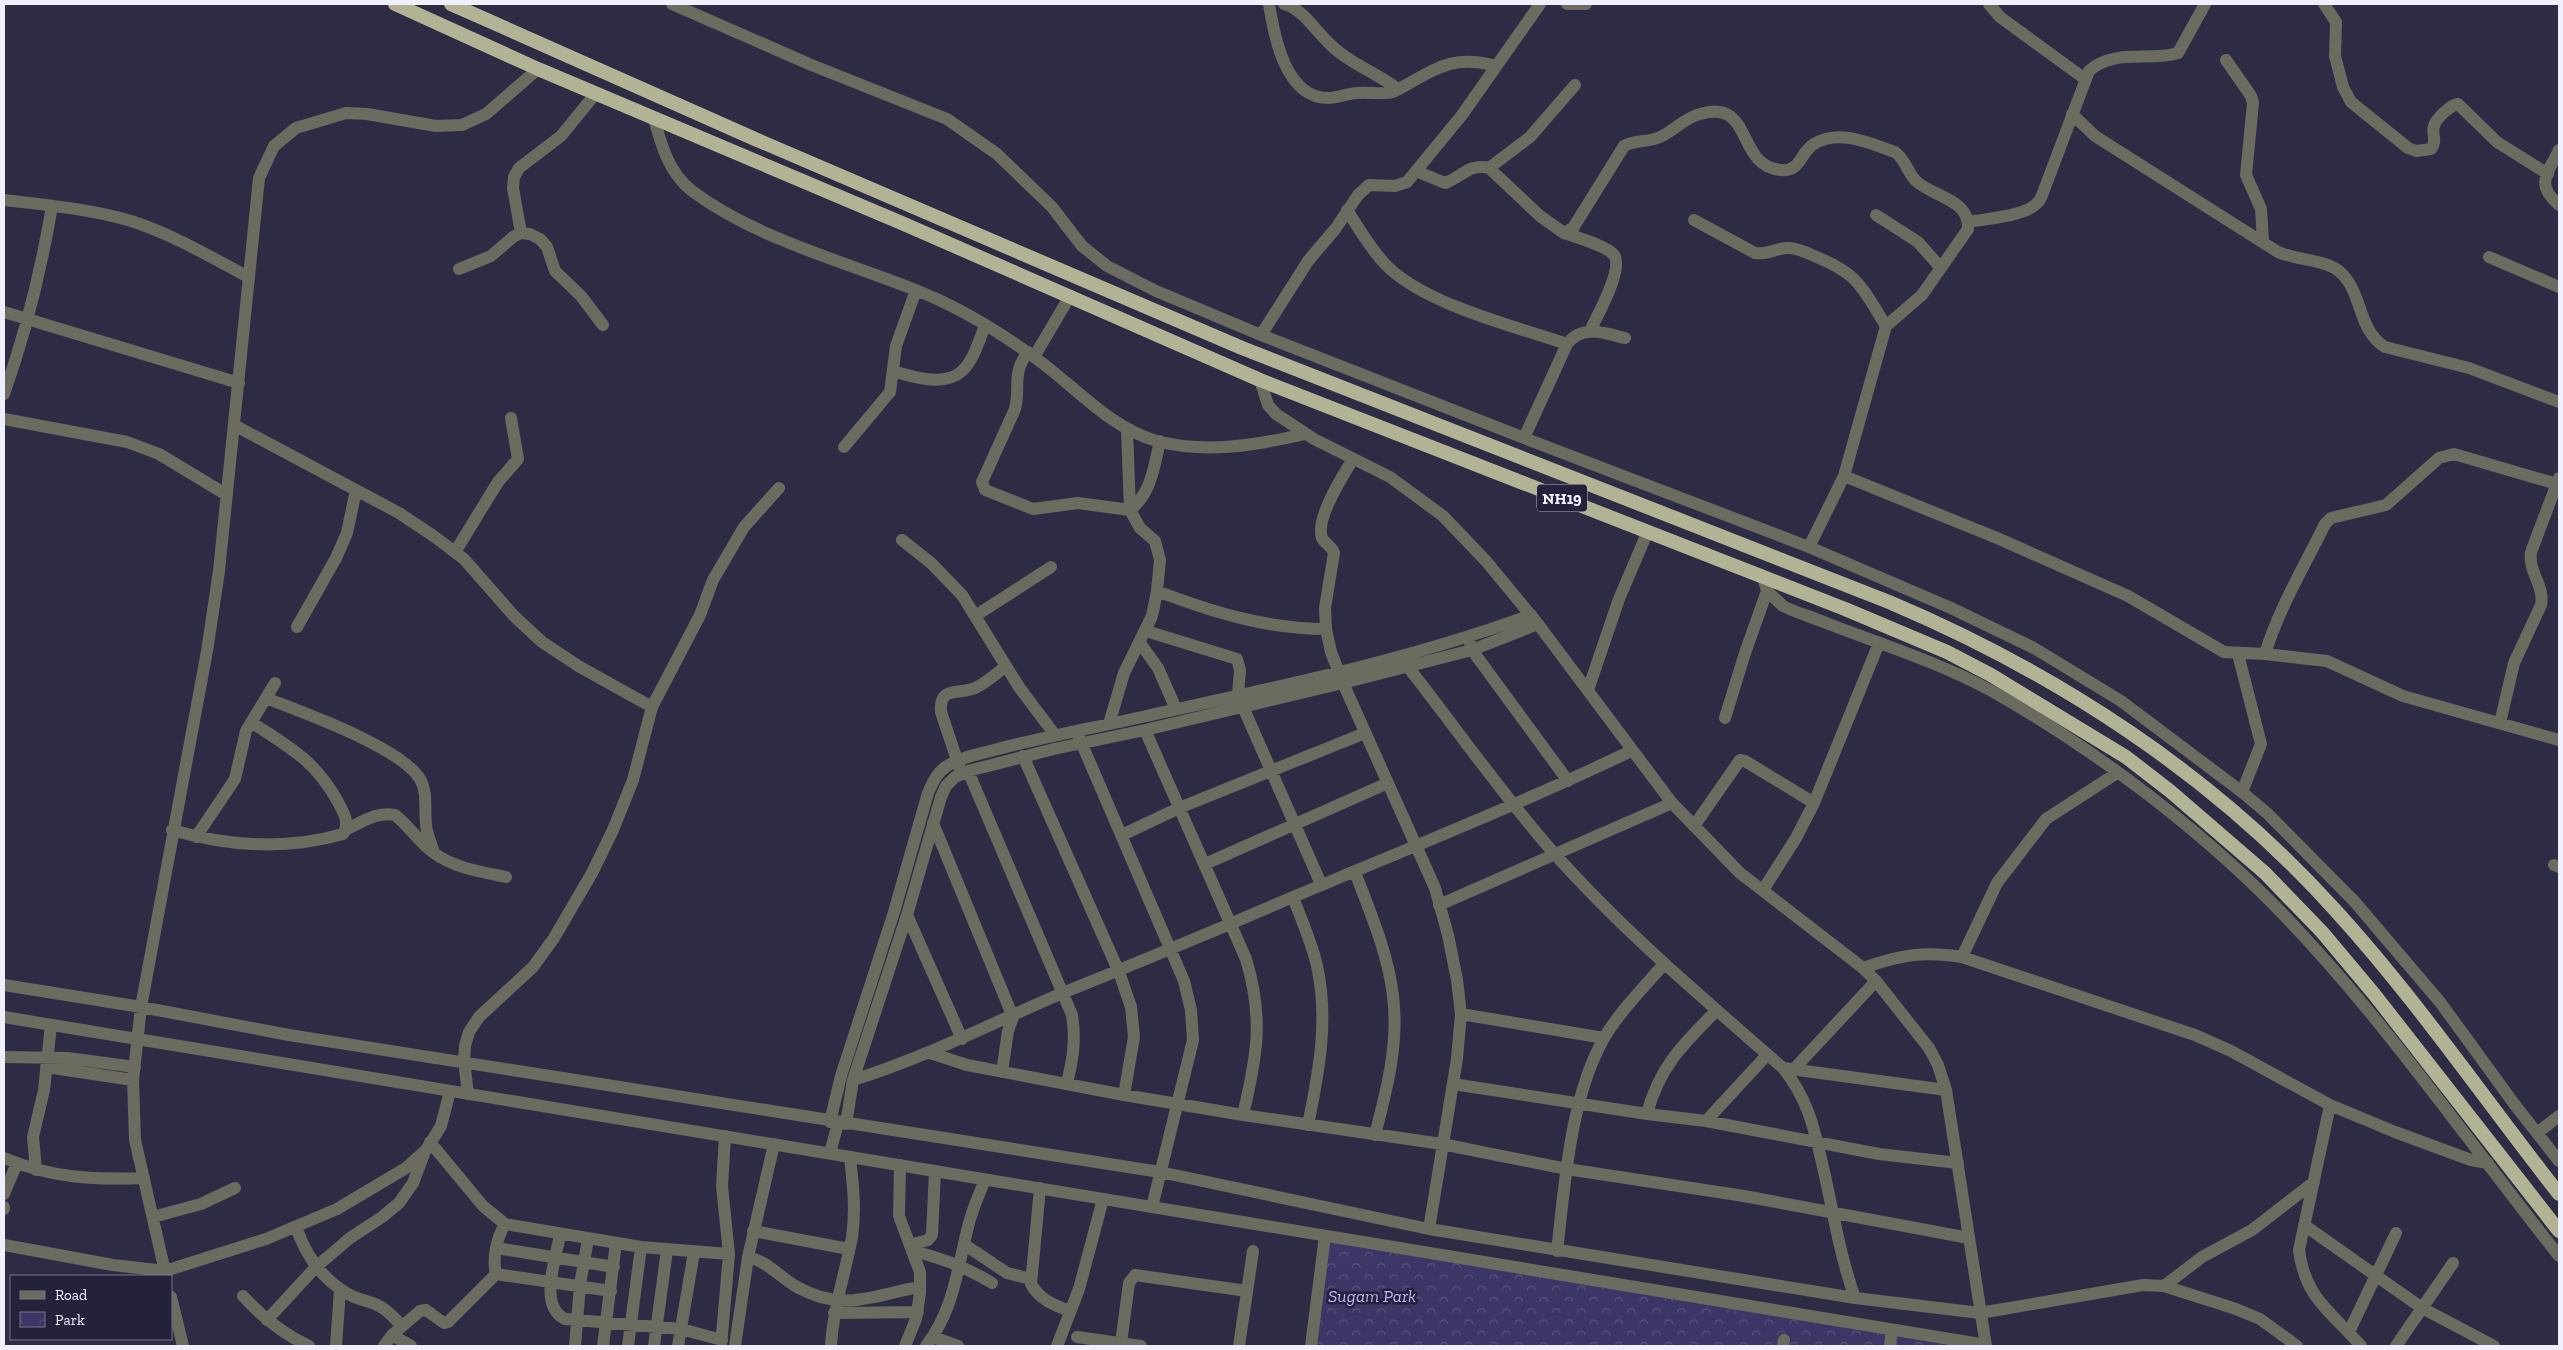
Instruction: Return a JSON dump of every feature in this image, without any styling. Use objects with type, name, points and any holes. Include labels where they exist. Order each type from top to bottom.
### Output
[{"type":"highway","name":"NH19","points":[[395,4],[538,69],[1070,296],[1260,380],[1763,577],[1929,644],[1991,675],[2126,758],[2170,791],[2265,873],[2322,932],[2381,1002],[2559,1231]]},
{"type":"highway","name":"NH19","points":[[451,4],[737,131],[1242,348],[1889,602],[1937,622],[2038,674],[2139,738],[2190,776],[2238,815],[2292,865],[2335,910],[2381,963],[2559,1194]]},
{"type":"street","points":[[672,4],[809,64],[947,119],[996,154],[1052,207],[1082,246],[1108,266],[1156,291],[1260,335],[1810,547],[1951,608],[2034,648],[2121,701],[2242,792],[2268,814],[2354,902],[2440,1002],[2559,1161]]},
{"type":"street","points":[[1269,4],[1282,60],[1291,75],[1313,95],[1326,98],[1358,93],[1383,94],[1398,89],[1448,63],[1467,61],[1496,66]]},
{"type":"street","points":[[1284,4],[1293,6],[1303,14],[1342,57],[1375,73],[1398,89]]},
{"type":"street","points":[[1260,335],[1308,262],[1363,189],[1369,185],[1402,185],[1416,171],[1462,115],[1540,4]]},
{"type":"street","points":[[1567,4],[1586,4]]},
{"type":"street","points":[[1989,4],[2000,17],[2085,79]]},
{"type":"street","points":[[1969,222],[2026,212],[2035,207],[2041,198],[2085,79],[2098,64],[2109,59],[2178,53],[2205,4]]},
{"type":"street","points":[[2324,4],[2336,22],[2335,56],[2346,96],[2408,148],[2416,151],[2431,149],[2436,139],[2433,128],[2435,123],[2453,105],[2458,104],[2497,142],[2548,174]]},
{"type":"street","points":[[2226,60],[2251,96],[2253,103],[2254,112],[2247,150],[2246,175],[2261,209],[2263,241]]},
{"type":"street","points":[[165,1274],[135,1140],[132,1107],[133,1080],[141,1007],[172,830],[207,651],[227,495],[248,277],[260,178],[274,146],[296,128],[346,112],[436,126],[462,125],[486,114],[538,69]]},
{"type":"street","points":[[1489,168],[1530,138],[1575,85]]},
{"type":"street","points":[[521,233],[514,177],[519,168],[561,136],[596,93]]},
{"type":"street","points":[[1564,233],[1573,228],[1624,146],[1632,141],[1662,137],[1685,120],[1712,111],[1730,114],[1754,157],[1761,164],[1775,169],[1790,170],[1795,167],[1813,144],[1840,137],[1861,140],[1901,156],[1918,183],[1956,204],[1969,222],[1968,229],[1922,295],[1886,326],[1844,476],[1810,547]]},
{"type":"street","points":[[2072,114],[2095,136],[2288,256],[2328,265],[2340,271],[2348,282],[2374,341],[2385,347],[2469,368],[2559,402]]},
{"type":"street","points":[[654,118],[663,150],[674,172],[691,190],[722,210],[768,234],[916,290],[985,326],[1031,354],[1127,430],[1160,441],[1183,446],[1259,444],[1305,434]]},
{"type":"street","points":[[2559,150],[2548,174],[2544,189],[2559,205]]},
{"type":"street","points":[[1416,171],[1445,183],[1464,170],[1482,167],[1489,168],[1540,216],[1564,233],[1614,255],[1616,263],[1612,283],[1590,331]]},
{"type":"street","points":[[4,200],[94,212],[133,222],[169,236],[248,277]]},
{"type":"street","points":[[4,394],[29,319],[52,206]]},
{"type":"street","points":[[1347,210],[1367,242],[1386,265],[1410,283],[1436,297],[1468,310],[1567,344]]},
{"type":"street","points":[[1876,214],[1918,242],[1940,267]]},
{"type":"street","points":[[1694,220],[1755,253],[1763,254],[1789,248],[1798,249],[1845,270],[1860,284],[1886,326]]},
{"type":"street","points":[[459,269],[490,256],[513,237],[521,233],[530,234],[540,239],[547,247],[555,271],[581,296],[603,324]]},
{"type":"street","points":[[2489,257],[2559,287]]},
{"type":"street","points":[[844,447],[884,402],[891,387],[896,346],[916,290]]},
{"type":"street","points":[[1070,296],[1031,354],[1017,370],[1018,396],[1015,409],[984,476],[982,487],[1002,498],[1033,509],[1078,503],[1130,510],[1140,502],[1150,482],[1160,441]]},
{"type":"street","points":[[4,312],[239,383]]},
{"type":"street","points":[[893,372],[932,379],[949,377],[961,372],[969,362],[985,326]]},
{"type":"street","points":[[1524,438],[1567,344],[1572,337],[1580,332],[1590,331],[1624,338]]},
{"type":"street","points":[[4,1017],[1986,1346],[1946,1090],[1938,1065],[1929,1048],[1863,968],[1740,873],[1672,802],[1631,751],[1535,620],[1486,561],[1443,516],[1390,477],[1305,434],[1272,410],[1260,380]]},
{"type":"street","points":[[455,552],[498,482],[518,458],[511,418]]},
{"type":"street","points":[[4,420],[127,442],[159,454],[227,495]]},
{"type":"street","points":[[234,425],[399,513],[455,552],[488,584],[514,616],[542,642],[580,668],[652,707]]},
{"type":"street","points":[[1109,724],[1124,673],[1146,630],[1157,591],[1159,550],[1155,541],[1140,528],[1130,510],[1127,430]]},
{"type":"street","points":[[2265,654],[2278,615],[2290,597],[2325,524],[2331,518],[2386,505],[2446,454],[2454,454],[2558,481],[2531,552],[2530,561],[2543,596],[2541,605],[2516,657],[2500,723]]},
{"type":"street","points":[[1353,459],[1334,492],[1322,527],[1322,537],[1334,553],[1324,608],[1326,629],[1340,678],[1388,783],[1440,905],[1448,934],[1460,1014],[1453,1084],[1429,1229]]},
{"type":"street","points":[[1844,476],[2078,573],[2147,606],[2214,648],[2238,654],[2265,654],[2308,658],[2338,664],[2404,696],[2559,740]]},
{"type":"street","points":[[468,1094],[464,1061],[465,1046],[469,1032],[479,1017],[533,967],[554,938],[592,872],[613,830],[633,780],[652,707],[700,616],[713,580],[744,527],[779,488]]},
{"type":"street","points":[[297,627],[336,558],[347,533],[356,490]]},
{"type":"street","points":[[1588,690],[1619,599],[1648,531]]},
{"type":"street","points":[[902,540],[948,578],[975,616],[1006,666],[1055,735]]},
{"type":"street","points":[[975,616],[1051,567]]},
{"type":"street","points":[[1763,577],[1767,590],[1783,606],[1935,665],[1989,690],[2117,773],[2208,845],[2275,906],[2398,1048],[2559,1256]]},
{"type":"street","points":[[1725,718],[1742,660],[1767,590]]},
{"type":"street","points":[[1157,591],[1203,609],[1239,618],[1296,629],[1326,629]]},
{"type":"street","points":[[838,1123],[841,1076],[894,912],[928,793],[935,778],[948,766],[963,768],[1023,756],[1079,737],[1109,724],[1238,694],[1408,667],[1535,620]]},
{"type":"street","points":[[1146,630],[1237,659],[1240,670],[1238,694]]},
{"type":"street","points":[[1140,643],[1158,668],[1176,709]]},
{"type":"street","points":[[1763,890],[1796,838],[1814,803],[1879,643]]},
{"type":"street","points":[[830,1153],[838,1123],[854,1080],[907,915],[933,823],[946,786],[963,768],[1055,735],[1079,737],[1145,730],[1243,707],[1340,678],[1470,644]]},
{"type":"street","points":[[1470,644],[1568,781]]},
{"type":"street","points":[[2238,654],[2260,744],[2242,792]]},
{"type":"street","points":[[1006,666],[978,687],[948,693],[943,697],[941,712],[963,768],[1064,993],[1075,1035],[1074,1053],[1067,1083]]},
{"type":"street","points":[[1408,667],[1513,805],[1554,853],[1625,928],[1767,1055],[1788,1069],[1946,1090]]},
{"type":"street","points":[[196,837],[235,780],[241,745],[251,722],[275,683]]},
{"type":"street","points":[[266,698],[369,741],[411,769],[420,779],[424,791],[427,831],[434,853]]},
{"type":"street","points":[[1243,707],[1321,884]]},
{"type":"street","points":[[251,722],[314,766],[328,784],[341,806],[347,820],[347,829]]},
{"type":"street","points":[[1145,730],[1231,923],[1246,959],[1255,989],[1258,1029],[1255,1062],[1243,1115]]},
{"type":"street","points":[[1122,835],[1179,808],[1365,732]]},
{"type":"street","points":[[1079,737],[1184,981],[1191,1010],[1193,1040],[1152,1207]]},
{"type":"street","points":[[854,1080],[930,1053],[1064,993],[1119,972],[1321,884],[1355,872],[1513,805],[1631,751]]},
{"type":"street","points":[[1023,756],[1119,972],[1130,1007],[1134,1037],[1124,1095]]},
{"type":"street","points":[[1694,826],[1740,760],[1745,761],[1814,803]]},
{"type":"street","points":[[1962,957],[1997,883],[2046,820],[2117,773]]},
{"type":"street","points":[[1205,864],[1388,783]]},
{"type":"street","points":[[1440,905],[1672,802]]},
{"type":"street","points":[[172,830],[196,837],[237,844],[274,844],[326,838],[343,834],[347,829],[377,815],[388,813],[395,815],[434,853],[451,863],[506,877]]},
{"type":"street","points":[[933,823],[1013,1017],[1008,1032],[1002,1072]]},
{"type":"street","points":[[1355,872],[1382,947],[1393,996],[1393,1053],[1388,1085],[1375,1135]]},
{"type":"street","points":[[1293,897],[1316,964],[1323,1002],[1323,1039],[1308,1125]]},
{"type":"street","points":[[907,915],[962,1039]]},
{"type":"street","points":[[1863,968],[1911,954],[1934,953],[1962,957],[2195,1035],[2231,1051],[2330,1105],[2394,1132],[2465,1158],[2488,1163]]},
{"type":"street","points":[[1557,1251],[1567,1168],[1579,1103],[1591,1066],[1604,1038],[1664,964]]},
{"type":"street","points":[[1788,1069],[1876,982]]},
{"type":"street","points":[[4,985],[141,1007],[289,1035],[464,1061],[838,1123],[1160,1172],[1429,1229],[1855,1298],[1980,1313],[2143,1286],[2164,1286],[2260,1319],[2297,1346]]},
{"type":"street","points":[[1648,1114],[1658,1081],[1668,1064],[1681,1046],[1717,1010]]},
{"type":"street","points":[[1460,1014],[1604,1038]]},
{"type":"street","points":[[36,1170],[33,1137],[44,1090],[51,1025]]},
{"type":"street","points":[[930,1053],[967,1065],[1124,1095],[1243,1115],[1442,1144],[1567,1168],[1744,1196],[1969,1238]]},
{"type":"street","points":[[1706,1121],[1767,1055]]},
{"type":"street","points":[[4,1057],[47,1062],[135,1066]]},
{"type":"street","points":[[47,1062],[133,1080]]},
{"type":"street","points":[[1788,1069],[1810,1110],[1833,1214],[1855,1298]]},
{"type":"street","points":[[1453,1084],[1706,1121],[1879,1154],[1958,1163]]},
{"type":"street","points":[[267,1320],[316,1267],[350,1238],[382,1217],[399,1203],[413,1183],[428,1146],[441,1126],[450,1091]]},
{"type":"street","points":[[2330,1105],[2299,1250],[2305,1278],[2314,1296],[2361,1346]]},
{"type":"street","points":[[2537,1133],[2559,1116]]},
{"type":"street","points":[[560,1235],[549,1299],[557,1315],[577,1320],[681,1329],[721,1343],[729,1254],[722,1186],[725,1136]]},
{"type":"street","points":[[735,1346],[753,1231],[774,1144]]},
{"type":"street","points":[[428,1146],[478,1200],[505,1224],[616,1244],[729,1254]]},
{"type":"street","points":[[4,1245],[165,1274],[296,1227],[337,1209],[377,1187],[406,1168],[428,1146]]},
{"type":"street","points":[[830,1346],[835,1307],[849,1249],[855,1206],[850,1157]]},
{"type":"street","points":[[4,1158],[36,1170],[77,1177],[144,1178]]},
{"type":"street","points":[[4,1194],[17,1163]]},
{"type":"street","points":[[900,1165],[899,1216],[920,1272],[918,1312],[905,1346]]},
{"type":"street","points":[[912,1248],[928,1240],[932,1235],[935,1171]]},
{"type":"street","points":[[958,1346],[929,1342],[952,1296],[974,1206],[986,1180]]},
{"type":"street","points":[[2164,1286],[2202,1257],[2252,1230],[2314,1182]]},
{"type":"street","points":[[152,1217],[201,1204],[235,1188]]},
{"type":"street","points":[[1040,1188],[1031,1279],[1036,1293],[1069,1314],[1079,1342],[1121,1343],[1141,1346]]},
{"type":"street","points":[[1057,1346],[1092,1246],[1103,1199]]},
{"type":"street","points":[[496,1274],[494,1267],[496,1248],[499,1235],[505,1224]]},
{"type":"street","points":[[2304,1225],[2422,1308],[2494,1346]]},
{"type":"street","points":[[296,1227],[307,1255],[316,1267],[340,1290],[379,1306],[402,1326]]},
{"type":"street","points":[[753,1231],[849,1249]]},
{"type":"street","points":[[2349,1332],[2396,1233]]},
{"type":"street","points":[[1311,1346],[1325,1236]]},
{"type":"street","points":[[575,1346],[580,1285],[588,1239]]},
{"type":"street","points":[[603,1346],[616,1244]]},
{"type":"street","points":[[964,1245],[1008,1273],[1031,1279]]},
{"type":"street","points":[[628,1346],[641,1247]]},
{"type":"street","points":[[496,1248],[614,1267]]},
{"type":"street","points":[[912,1248],[961,1265],[992,1283]]},
{"type":"street","points":[[654,1346],[668,1250]]},
{"type":"street","points":[[1239,1346],[1253,1251]]},
{"type":"street","points":[[678,1346],[694,1252]]},
{"type":"street","points":[[748,1257],[770,1266],[793,1284],[835,1307],[918,1312]]},
{"type":"street","points":[[2396,1346],[2453,1263]]},
{"type":"street","points":[[496,1274],[611,1290]]},
{"type":"street","points":[[384,1346],[392,1335],[420,1311],[426,1310],[444,1323],[448,1322],[496,1274]]},
{"type":"street","points":[[1121,1343],[1128,1283],[1135,1275],[1247,1291]]},
{"type":"street","points":[[835,1307],[920,1287]]},
{"type":"street","points":[[336,1346],[340,1290]]},
{"type":"street","points":[[243,1296],[267,1320],[309,1346]]},
{"type":"street","points":[[172,1301],[184,1346]]},
{"type":"street","points":[[1890,1346],[1892,1330]]},
{"type":"street","points":[[392,1335],[411,1346]]},
{"type":"green space","name":"Sugam Park","points":[[1325,1236],[1986,1346],[1316,1346]]}]
